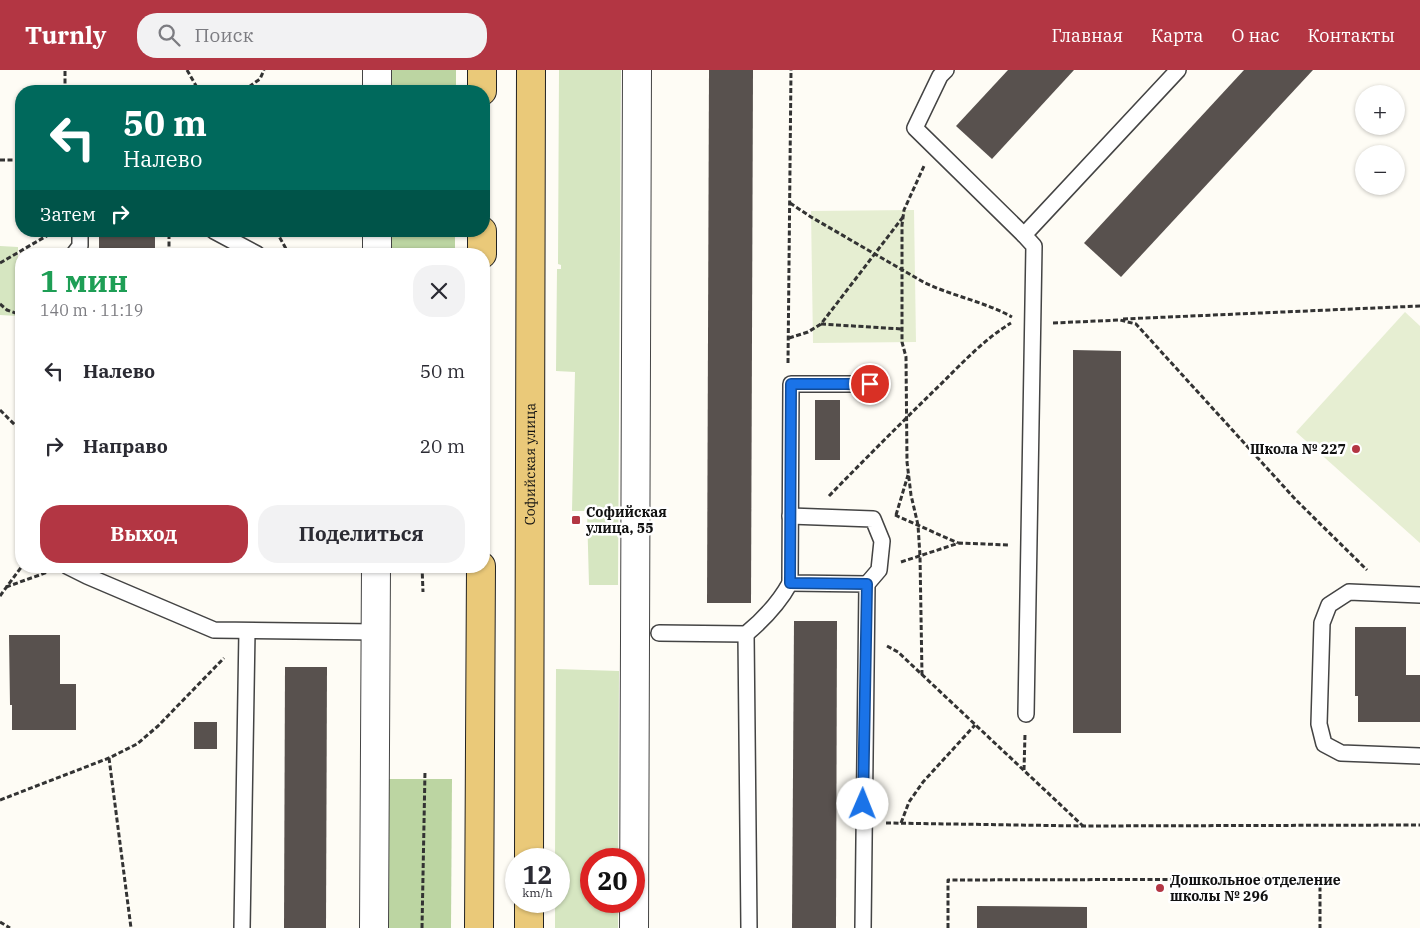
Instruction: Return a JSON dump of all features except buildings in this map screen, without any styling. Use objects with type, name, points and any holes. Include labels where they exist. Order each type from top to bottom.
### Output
[{"type":"main road","points":[[482,70],[482,85]]},
{"type":"main road","name":"Софийская улица","points":[[529,848],[531,70]]},
{"type":"main road","points":[[478,928],[481,573]]},
{"type":"main road","points":[[529,913],[529,928]]},
{"type":"street","points":[[377,70],[377,85]]},
{"type":"street","points":[[634,928],[637,70]]},
{"type":"street","points":[[374,928],[376,573]]},
{"type":"lane","points":[[946,70],[940,76],[915,128],[1034,246],[1026,714]]},
{"type":"lane","points":[[1024,235],[1178,70]]},
{"type":"lane","points":[[225,237],[246,248]]},
{"type":"lane","points":[[659,633],[746,634],[762,621],[781,599],[790,583],[791,384],[870,384]]},
{"type":"lane","points":[[790,516],[873,519],[882,541],[879,570],[867,584],[863,928]]},
{"type":"lane","points":[[77,573],[214,630],[377,632]]},
{"type":"lane","points":[[790,583],[867,584]]},
{"type":"lane","points":[[1420,594],[1349,592],[1329,605],[1322,622],[1319,724],[1324,744],[1341,753],[1420,756]]},
{"type":"lane","points":[[242,928],[247,631]]},
{"type":"lane","points":[[746,634],[748,928]]},
{"type":"path","points":[[65,70],[65,85]]},
{"type":"path","points":[[187,70],[195,85]]},
{"type":"path","points":[[252,85],[260,79],[264,70]]},
{"type":"path","points":[[791,70],[788,367],[791,384]]},
{"type":"path","points":[[922,675],[918,525],[907,462],[906,357],[902,342],[902,225],[903,216],[913,188],[934,147]]},
{"type":"path","points":[[0,160],[15,160]]},
{"type":"path","points":[[790,203],[811,217],[940,290],[1000,310],[1017,320],[1000,330],[908,416],[809,516]]},
{"type":"path","points":[[789,338],[808,332],[821,324],[903,216]]},
{"type":"path","points":[[26,248],[45,237]]},
{"type":"path","points":[[279,237],[286,248]]},
{"type":"path","points":[[0,263],[15,254]]},
{"type":"path","points":[[0,304],[7,310],[15,313]]},
{"type":"path","points":[[1033,324],[1420,306]]},
{"type":"path","points":[[1120,320],[1136,324],[1296,500],[1388,593]]},
{"type":"path","points":[[821,324],[902,330]]},
{"type":"path","points":[[0,410],[15,426]]},
{"type":"path","points":[[896,515],[909,474]]},
{"type":"path","points":[[873,519],[876,514],[892,513],[958,543]]},
{"type":"path","points":[[879,570],[958,543],[1029,545]]},
{"type":"path","points":[[0,596],[17,573]]},
{"type":"path","points":[[6,587],[47,573]]},
{"type":"path","points":[[422,573],[423,592]]},
{"type":"path","points":[[0,800],[109,758],[137,744],[158,726],[216,667],[247,631]]},
{"type":"path","points":[[866,636],[898,652],[1083,826]]},
{"type":"path","points":[[1024,771],[1026,714]]},
{"type":"path","points":[[901,824],[909,802],[922,782],[976,725]]},
{"type":"path","points":[[109,758],[131,928]]},
{"type":"path","points":[[422,928],[425,771]]},
{"type":"path","points":[[863,823],[1083,826],[1420,825]]},
{"type":"path","points":[[948,928],[948,880],[1311,879],[1320,879],[1320,928]]},
{"type":"path","points":[[0,922],[10,928]]},
{"type":"green space","points":[[391,70],[456,70],[456,85],[391,85]]},
{"type":"green space","points":[[559,70],[621,70],[618,585],[589,585],[587,511],[572,511],[575,372],[556,371],[557,269],[561,269],[561,265],[558,264]]},
{"type":"green space","points":[[914,210],[916,342],[813,343],[811,211]]},
{"type":"green space","points":[[390,237],[455,237],[455,248],[390,248]]},
{"type":"green space","points":[[0,246],[18,247],[15,248],[15,316],[0,315]]},
{"type":"green space","points":[[1405,312],[1420,326],[1420,543],[1296,432]]},
{"type":"green space","points":[[556,669],[619,671],[618,848],[580,848],[580,913],[618,913],[618,928],[555,928],[555,913],[570,913],[570,848],[555,848]]},
{"type":"green space","points":[[389,779],[452,779],[451,928],[388,928]]},
{"type":"place","name":"Школа № 227","points":[[1356,449]]},
{"type":"place","name":"Софийская улица, 55","points":[[576,520]]},
{"type":"place","name":"Дошкольное отделение школы № 296","points":[[1160,888]]},
{"type":"route","points":[[863,804],[867,584],[790,583],[791,384],[870,384]]}]
